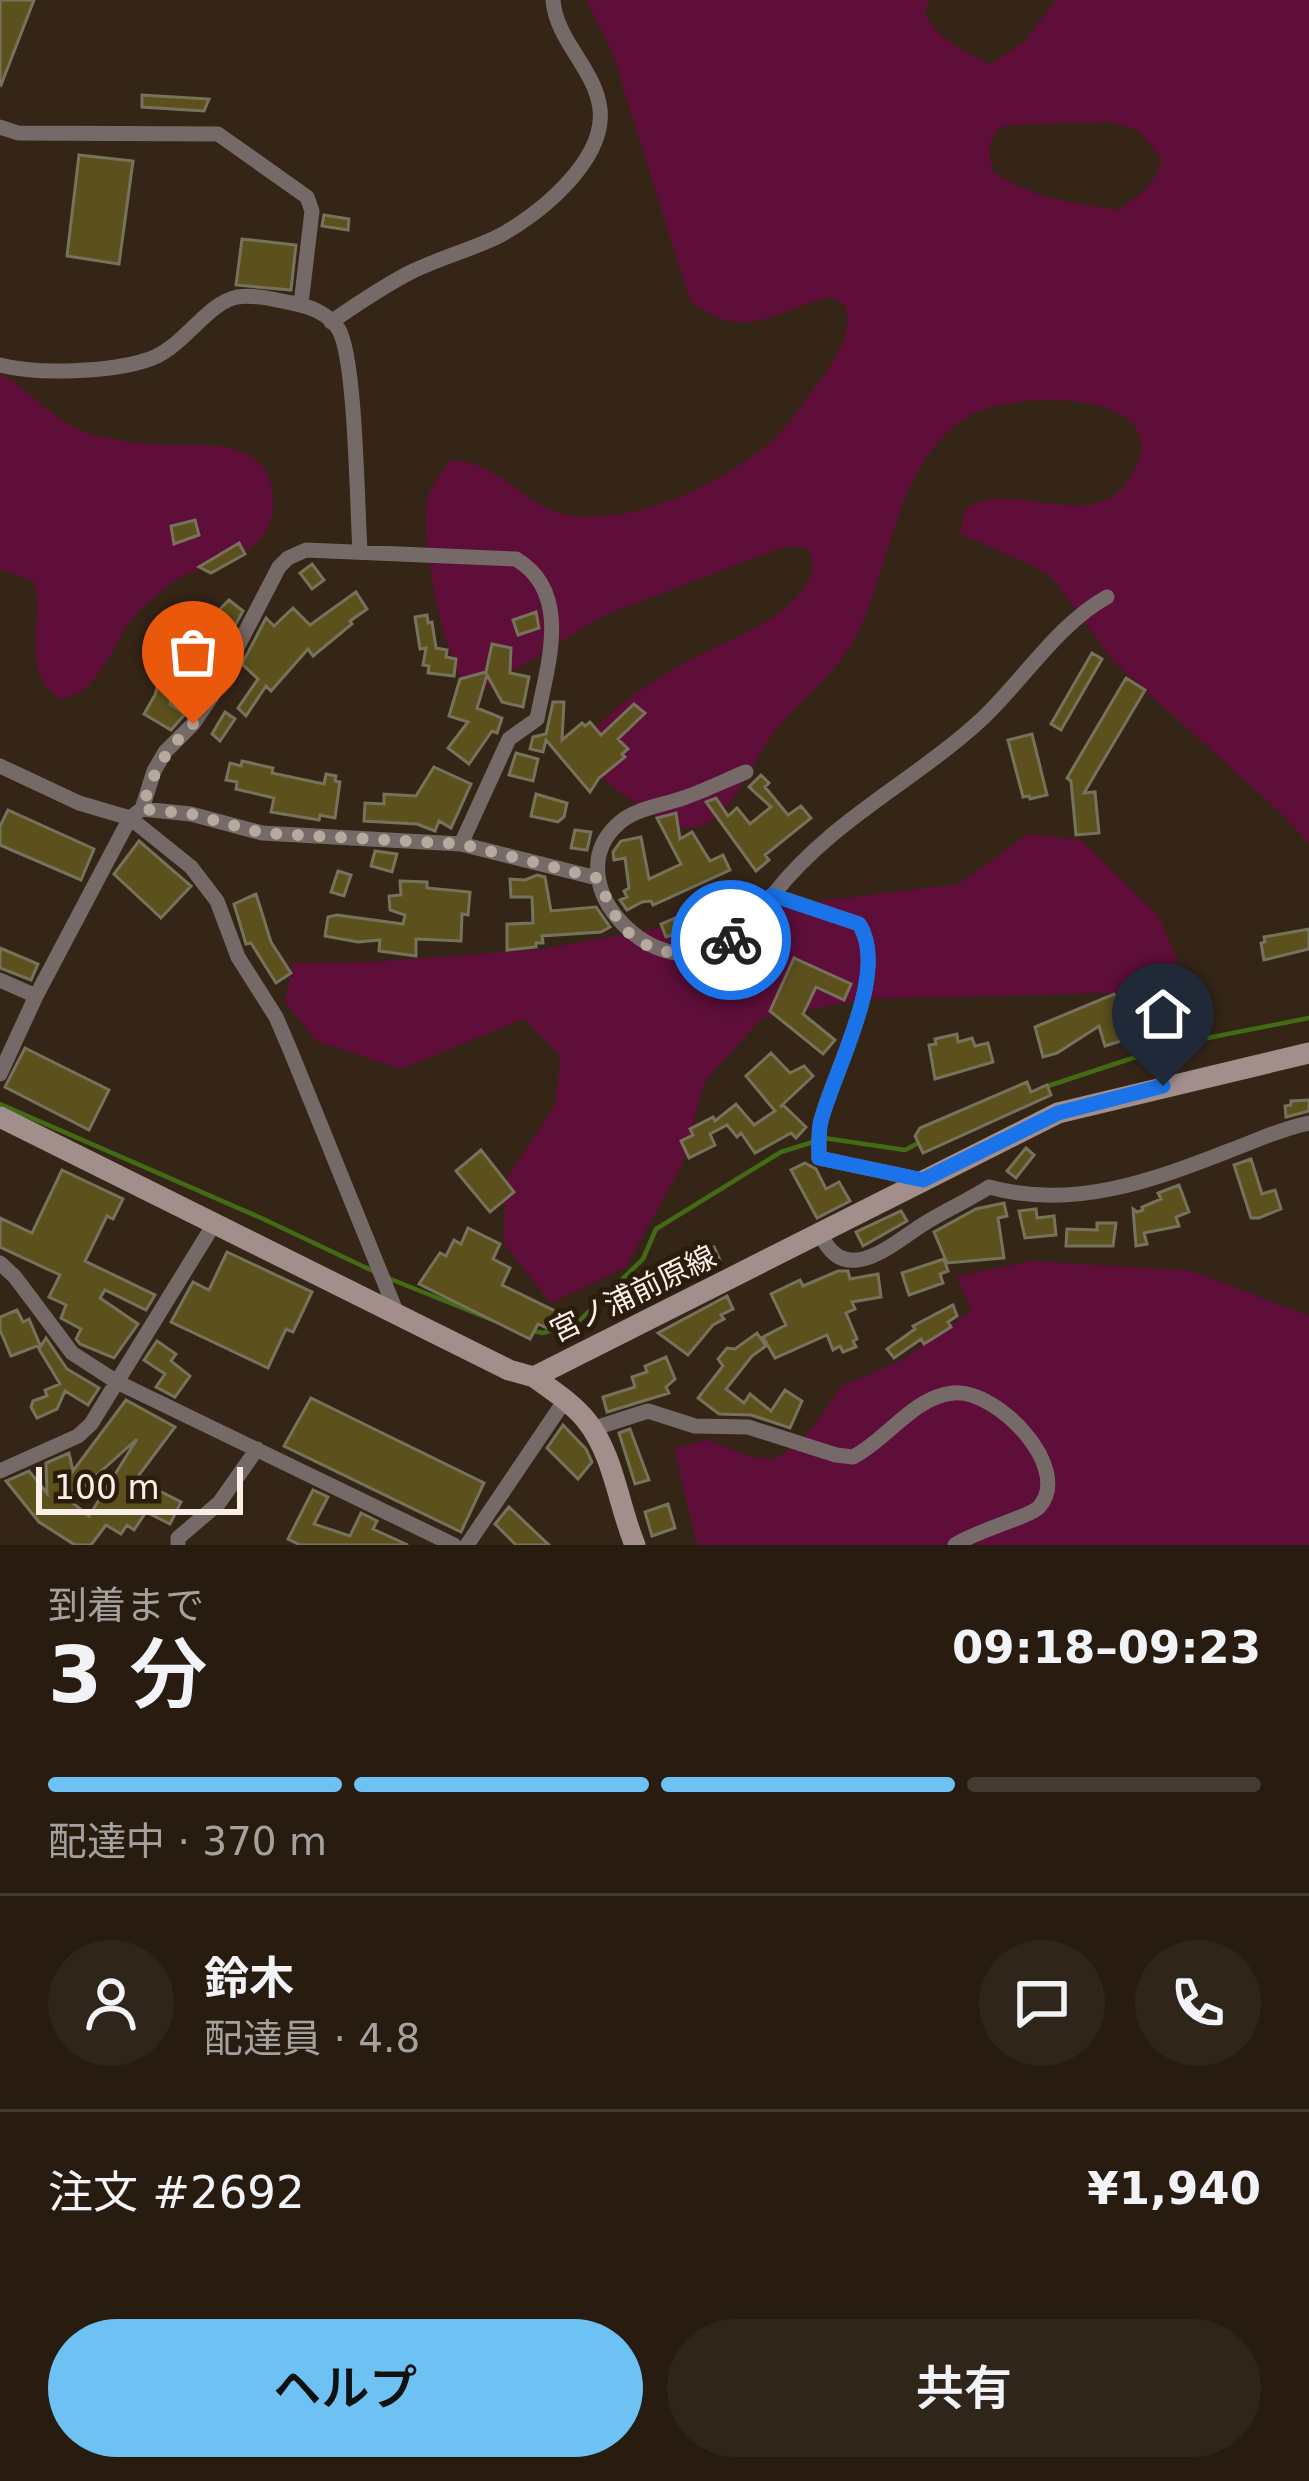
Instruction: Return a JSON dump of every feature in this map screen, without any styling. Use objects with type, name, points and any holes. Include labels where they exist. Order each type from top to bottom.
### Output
[{"type":"main road","name":"宮ノ浦前原線","points":[[0,1117],[509,1370],[534,1377],[1058,1113],[1303,1053]]},
{"type":"main road","points":[[534,1377],[592,1429],[608,1456],[634,1545]]},
{"type":"street","points":[[331,322],[407,274],[511,227],[557,191],[593,150],[600,122],[596,92],[560,28],[553,0]]},
{"type":"street","points":[[0,127],[17,133],[218,134],[307,196],[312,212],[301,304]]},
{"type":"street","points":[[0,365],[76,369],[148,360],[171,348],[235,297],[301,304],[322,313],[339,328],[347,360],[360,551]]},
{"type":"street","points":[[0,1074],[154,770],[212,696],[288,558],[306,550],[516,559],[538,574],[554,630],[537,719],[509,739],[461,844]]},
{"type":"street","points":[[746,772],[621,820],[598,852],[597,878],[624,928],[660,951],[688,954],[727,944],[801,859],[967,731],[1084,610],[1107,597]]},
{"type":"street","points":[[0,766],[80,803],[136,813],[191,814],[262,833],[461,844],[597,878]]},
{"type":"street","points":[[136,813],[191,866],[218,901],[238,956],[276,1017],[396,1311]]},
{"type":"street","points":[[772,895],[859,924],[868,949],[858,1017],[820,1126],[819,1158],[923,1180]]},
{"type":"street","points":[[0,980],[36,995]]},
{"type":"street","points":[[1303,1053],[1309,1075]]},
{"type":"street","points":[[820,1234],[829,1253],[862,1259],[896,1246],[989,1187],[1061,1197],[1108,1192],[1309,1123]]},
{"type":"street","points":[[0,1472],[78,1436],[91,1424],[214,1224]]},
{"type":"street","points":[[0,1263],[72,1353],[117,1382],[454,1545]]},
{"type":"street","points":[[592,1429],[648,1411],[695,1426],[748,1427],[836,1456],[853,1457],[935,1397],[952,1393],[981,1397],[1010,1416],[1032,1442],[1047,1488],[1043,1503],[1032,1512],[988,1526],[956,1545]]},
{"type":"street","points":[[467,1545],[565,1400]]},
{"type":"street","points":[[178,1545],[178,1538],[219,1503],[257,1449]]},
{"type":"shaded area","points":[[586,0],[929,0],[925,12],[936,30],[991,64],[1025,41],[1056,0],[1309,0],[1309,844],[1114,662],[1053,579],[960,534],[965,509],[984,501],[1092,504],[1111,497],[1127,482],[1141,452],[1137,429],[1119,413],[1091,404],[1023,401],[992,407],[969,416],[944,436],[910,488],[867,610],[847,652],[772,735],[736,795],[712,820],[698,827],[672,825],[616,789],[593,767],[586,740],[633,695],[754,629],[792,602],[806,586],[812,568],[809,549],[775,550],[605,615],[481,690],[468,690],[442,625],[427,536],[429,494],[450,461],[482,467],[541,505],[573,516],[651,507],[702,487],[768,444],[826,372],[845,335],[845,305],[831,297],[744,322],[710,314],[690,301],[612,51]],"holes":[[[1110,122],[1139,131],[1162,159],[1151,183],[1118,210],[1036,193],[992,171],[989,145],[997,130],[1008,125]]]},
{"type":"shaded area","points":[[0,374],[67,423],[91,434],[146,444],[216,446],[248,455],[269,478],[273,497],[269,524],[260,539],[229,559],[181,577],[157,595],[127,625],[95,678],[74,696],[60,699],[40,675],[34,581],[0,569]]},
{"type":"shaded area","points":[[1028,834],[1081,840],[1158,915],[1178,961],[1165,985],[1148,992],[866,999],[762,1018],[704,1082],[682,1165],[625,1268],[551,1303],[504,1244],[505,1181],[555,1105],[561,1056],[524,1019],[401,1069],[316,1041],[285,1002],[293,963],[543,949],[780,906],[959,884]]},
{"type":"shaded area","points":[[1034,1261],[1192,1271],[1309,1316],[1309,1545],[697,1545],[674,1448],[708,1440],[751,1457],[783,1455],[812,1428],[842,1386],[902,1360],[971,1311],[957,1276]]},
{"type":"building","points":[[0,0],[34,0],[1,85],[0,84]]},
{"type":"building","points":[[142,95],[209,99],[204,111],[142,107]]},
{"type":"building","points":[[79,155],[133,161],[119,264],[67,256]]},
{"type":"building","points":[[324,215],[349,219],[348,230],[322,226]]},
{"type":"building","points":[[242,239],[296,245],[291,290],[236,285]]},
{"type":"building","points":[[195,520],[199,535],[174,544],[171,526]]},
{"type":"building","points":[[239,543],[245,554],[211,573],[199,567]]},
{"type":"building","points":[[312,564],[324,580],[312,589],[300,573]]},
{"type":"building","points":[[356,592],[367,609],[313,656],[308,649],[271,691],[266,686],[246,716],[238,708],[258,679],[242,664],[266,618],[274,626],[293,608],[310,625]]},
{"type":"building","points":[[229,600],[243,611],[231,633],[211,618]]},
{"type":"building","points":[[536,612],[539,628],[518,635],[513,620]]},
{"type":"building","points":[[427,615],[436,648],[456,659],[454,676],[428,673],[429,666],[423,665],[426,648],[420,649],[415,617]]},
{"type":"building","points":[[164,635],[187,644],[194,649],[192,654],[214,667],[203,687],[182,674],[170,704],[185,714],[171,730],[144,714],[164,662],[155,658]]},
{"type":"building","points":[[492,644],[511,648],[510,673],[529,677],[523,707],[502,702],[487,675],[477,708],[502,718],[497,733],[492,731],[469,764],[448,748],[468,722],[449,716],[460,679],[486,672]]},
{"type":"building","points":[[1092,653],[1102,659],[1061,730],[1051,724]]},
{"type":"building","points":[[1126,678],[1145,690],[1084,793],[1095,792],[1099,833],[1076,835],[1067,778]]},
{"type":"building","points":[[553,702],[564,702],[562,740],[582,723],[590,722],[601,735],[634,704],[645,713],[618,739],[628,749],[622,754],[625,757],[590,792],[546,740],[543,752],[530,749],[533,737],[546,734]]},
{"type":"building","points":[[225,712],[235,719],[220,741],[212,734]]},
{"type":"building","points":[[1032,734],[1047,795],[1030,799],[1023,797],[1008,740]]},
{"type":"building","points":[[516,753],[538,759],[533,781],[509,775]]},
{"type":"building","points":[[242,761],[324,784],[326,774],[336,776],[335,781],[340,782],[335,818],[271,812],[274,798],[236,789],[237,782],[226,780],[230,763],[241,766]]},
{"type":"building","points":[[434,767],[471,784],[451,828],[439,821],[435,831],[417,824],[364,821],[365,803],[384,804],[384,794],[416,796]]},
{"type":"building","points":[[761,775],[788,815],[801,806],[811,818],[765,855],[769,860],[756,871],[706,802],[716,798],[728,816],[737,808],[750,824],[771,807],[749,787]]},
{"type":"building","points":[[536,794],[567,803],[564,817],[558,822],[531,816]]},
{"type":"building","points":[[8,810],[94,849],[81,880],[0,845],[0,826]]},
{"type":"building","points":[[676,813],[680,839],[692,832],[710,861],[723,855],[730,870],[653,905],[642,902],[627,910],[620,900],[627,897],[624,891],[629,888],[625,858],[614,860],[613,852],[621,841],[641,837],[649,879],[681,864],[657,818]]},
{"type":"building","points":[[575,830],[591,832],[587,850],[571,848]]},
{"type":"building","points":[[139,841],[191,886],[161,918],[114,874]]},
{"type":"building","points":[[375,851],[397,854],[392,872],[371,866]]},
{"type":"building","points":[[338,871],[351,875],[344,896],[331,892]]},
{"type":"building","points":[[545,877],[551,911],[596,907],[610,927],[601,932],[542,936],[543,943],[536,947],[507,950],[507,924],[533,923],[532,897],[511,897],[510,879]]},
{"type":"building","points":[[400,881],[470,892],[468,915],[462,914],[461,941],[416,939],[416,956],[379,951],[380,940],[325,936],[328,917],[337,915],[403,924],[405,915],[390,910],[389,896],[401,895]]},
{"type":"building","points":[[256,894],[271,942],[291,973],[276,983],[251,943],[246,944],[234,904]]},
{"type":"building","points":[[732,894],[737,905],[729,908],[733,918],[716,925],[718,931],[704,937],[700,926],[666,937],[661,924]]},
{"type":"building","points":[[1309,929],[1309,949],[1264,960],[1264,937]]},
{"type":"building","points":[[0,948],[38,964],[31,980],[0,968]]},
{"type":"building","points":[[794,958],[851,984],[844,1000],[816,987],[803,1014],[835,1040],[823,1054],[770,1011]]},
{"type":"building","points":[[1177,982],[1182,1003],[1158,1008],[1164,1027],[1105,1046],[1099,1026],[1043,1057],[1035,1027],[1114,994]]},
{"type":"building","points":[[957,1034],[958,1042],[972,1038],[975,1046],[988,1043],[993,1062],[935,1079],[929,1045]]},
{"type":"building","points":[[25,1048],[109,1090],[89,1130],[5,1087]]},
{"type":"building","points":[[771,1053],[790,1073],[804,1066],[813,1076],[780,1107],[806,1127],[796,1138],[791,1133],[755,1153],[741,1133],[737,1137],[727,1125],[710,1134],[715,1145],[689,1158],[681,1141],[693,1135],[690,1129],[713,1117],[715,1121],[736,1104],[754,1125],[775,1111],[746,1076]]},
{"type":"building","points":[[1027,1082],[1031,1092],[1047,1085],[1051,1095],[923,1153],[915,1136],[920,1128]]},
{"type":"building","points":[[1309,1100],[1309,1111],[1286,1117],[1285,1106],[1291,1101]]},
{"type":"building","points":[[1026,1148],[1034,1155],[1016,1178],[1007,1171]]},
{"type":"building","points":[[481,1150],[514,1192],[490,1212],[456,1171]]},
{"type":"building","points":[[1251,1159],[1262,1194],[1275,1190],[1281,1209],[1259,1218],[1251,1218],[1234,1165]]},
{"type":"building","points":[[805,1163],[816,1169],[826,1189],[839,1182],[850,1201],[817,1218],[791,1170]]},
{"type":"building","points":[[62,1170],[123,1199],[113,1219],[107,1216],[85,1261],[155,1295],[146,1310],[105,1290],[100,1298],[138,1324],[114,1358],[80,1344],[76,1339],[81,1329],[61,1318],[66,1305],[49,1297],[60,1275],[0,1247],[0,1218],[32,1233]]},
{"type":"building","points":[[1179,1185],[1189,1212],[1176,1217],[1179,1226],[1144,1233],[1147,1244],[1136,1246],[1133,1209],[1143,1210],[1161,1199],[1158,1193]]},
{"type":"building","points":[[1004,1203],[1007,1216],[998,1218],[1004,1258],[947,1263],[934,1232],[976,1209]]},
{"type":"building","points":[[1036,1209],[1037,1218],[1054,1216],[1056,1235],[1025,1238],[1019,1211]]},
{"type":"building","points":[[901,1211],[907,1221],[863,1246],[856,1232]]},
{"type":"building","points":[[1097,1223],[1116,1223],[1113,1246],[1066,1246],[1067,1229],[1097,1230]]},
{"type":"building","points":[[468,1228],[500,1244],[493,1259],[510,1268],[502,1285],[557,1312],[549,1329],[538,1324],[530,1339],[419,1284],[440,1253],[446,1256],[454,1240],[461,1244]]},
{"type":"building","points":[[714,1247],[720,1260],[681,1282],[674,1268]]},
{"type":"building","points":[[227,1252],[312,1292],[293,1332],[286,1329],[268,1368],[171,1322],[193,1282],[209,1290]]},
{"type":"building","points":[[944,1259],[948,1271],[940,1274],[943,1283],[909,1295],[902,1273]]},
{"type":"building","points":[[848,1271],[850,1279],[878,1274],[881,1297],[852,1302],[855,1309],[846,1313],[856,1347],[833,1350],[827,1335],[775,1358],[763,1337],[786,1325],[771,1294],[800,1280],[803,1286]]},
{"type":"building","points":[[727,1296],[733,1309],[721,1315],[724,1319],[688,1355],[658,1333]]},
{"type":"building","points":[[953,1305],[957,1316],[948,1322],[951,1327],[924,1344],[921,1339],[894,1358],[887,1349],[913,1326]]},
{"type":"building","points":[[17,1310],[23,1322],[29,1319],[40,1345],[11,1356],[0,1317]]},
{"type":"building","points":[[757,1333],[766,1346],[726,1389],[744,1403],[750,1394],[771,1411],[785,1390],[802,1401],[790,1428],[751,1415],[719,1414],[698,1398],[723,1366],[718,1359],[727,1348],[735,1349]]},
{"type":"building","points":[[46,1338],[67,1369],[99,1388],[88,1405],[65,1391],[57,1409],[37,1418],[33,1401],[60,1384],[39,1349]]},
{"type":"building","points":[[157,1341],[176,1354],[171,1361],[190,1376],[175,1397],[156,1387],[165,1374],[144,1360]]},
{"type":"building","points":[[666,1357],[675,1379],[666,1387],[669,1393],[607,1412],[603,1397],[635,1387],[632,1377]]},
{"type":"building","points":[[311,1398],[484,1483],[461,1532],[284,1446]]},
{"type":"building","points":[[126,1400],[175,1427],[136,1479],[181,1502],[170,1524],[146,1512],[134,1530],[127,1525],[121,1534],[106,1525],[91,1545],[75,1545],[39,1522],[6,1481],[29,1471],[47,1493],[46,1463],[69,1453],[73,1471]],"holes":[[[137,1439],[89,1516],[69,1500]]]},
{"type":"building","points":[[563,1425],[592,1462],[578,1479],[547,1448]]},
{"type":"building","points":[[630,1429],[649,1480],[635,1484],[619,1433]]},
{"type":"building","points":[[313,1490],[328,1497],[314,1524],[350,1536],[361,1513],[377,1521],[373,1529],[408,1545],[300,1545],[288,1539]]},
{"type":"building","points":[[668,1504],[675,1528],[652,1536],[645,1512]]},
{"type":"building","points":[[509,1507],[549,1545],[516,1545],[495,1524]]},
{"type":"waterway","points":[[1042,1088],[1172,1045],[1309,1018]]},
{"type":"waterway","points":[[0,1104],[373,1271]]},
{"type":"waterway","points":[[824,1138],[905,1150],[922,1141]]},
{"type":"waterway","points":[[529,1330],[543,1333],[579,1321],[643,1259],[656,1229],[781,1152],[813,1142]]},
{"type":"waterway","points":[[388,1278],[495,1321]]},
{"type":"way so far","points":[[193,724],[154,770],[142,809],[191,814],[262,833],[461,844],[597,878],[624,928],[660,951],[688,954],[731,940]]},
{"type":"route","points":[[731,940],[772,895],[859,924],[865,933],[867,965],[858,1017],[820,1126],[819,1158],[923,1180],[1058,1113],[1163,1086]]}]
